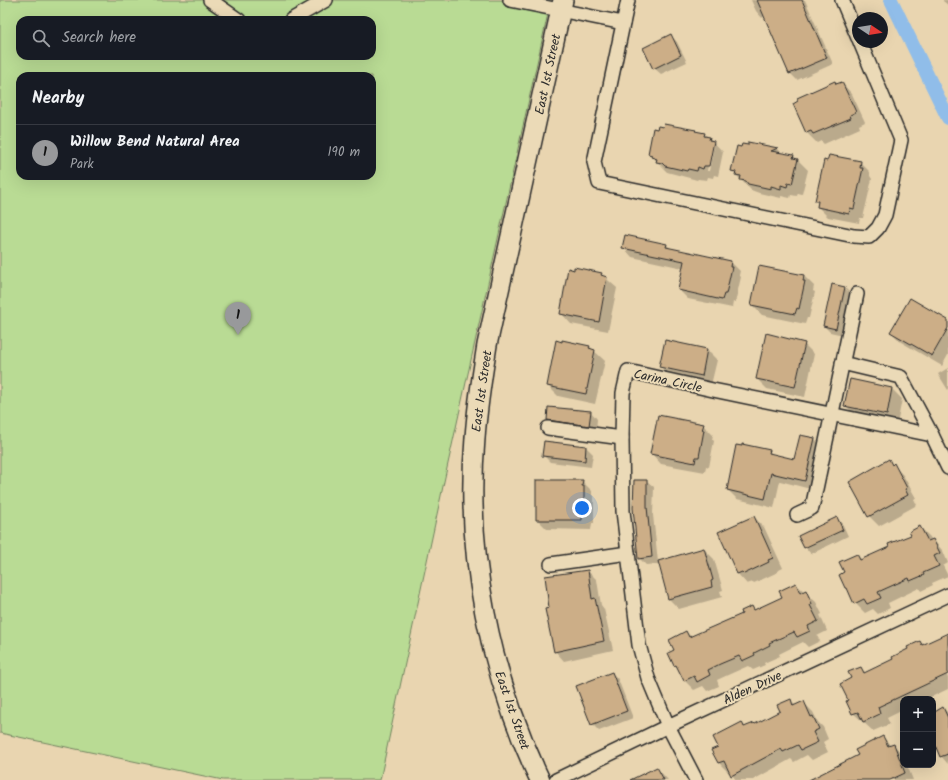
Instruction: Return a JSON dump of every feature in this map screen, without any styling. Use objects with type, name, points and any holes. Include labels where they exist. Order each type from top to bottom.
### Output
[{"type":"street","points":[[210,0],[233,16]]},
{"type":"street","points":[[298,16],[326,0]]},
{"type":"street","points":[[510,0],[562,5],[624,23]]},
{"type":"street","points":[[628,0],[594,162],[600,183],[854,236],[869,236],[878,228],[885,215],[901,140],[863,48]]},
{"type":"street","points":[[842,0],[852,24]]},
{"type":"street","name":"East 1st Street","points":[[540,780],[515,721],[500,675],[488,629],[480,582],[475,535],[473,487],[479,393],[487,345],[562,5]]},
{"type":"street","points":[[797,515],[812,508],[857,294]]},
{"type":"street","points":[[842,362],[901,377],[947,463]]},
{"type":"street","name":"Carina Circle","points":[[696,780],[668,726],[648,678],[639,645],[623,511],[623,393],[628,371],[932,435]]},
{"type":"street","points":[[548,428],[622,438]]},
{"type":"street","points":[[551,564],[628,553]]},
{"type":"street","name":"Alden Drive","points":[[556,780],[948,595]]},
{"type":"green space","points":[[0,0],[551,0],[445,477],[380,780],[223,780],[0,733]]},
{"type":"building","points":[[757,0],[802,0],[827,58],[789,74]]},
{"type":"building","points":[[671,34],[681,55],[653,69],[643,48]]},
{"type":"building","points":[[835,81],[836,84],[842,82],[856,112],[850,115],[851,118],[813,134],[811,131],[806,133],[793,104],[798,101],[797,98]]},
{"type":"building","points":[[664,124],[696,130],[695,131],[705,133],[704,136],[710,137],[709,140],[714,141],[709,166],[704,166],[703,169],[698,167],[697,171],[688,169],[687,171],[665,166],[662,163],[656,162],[657,159],[648,154],[653,128],[657,129],[658,126],[663,127]]},
{"type":"building","points":[[748,142],[778,148],[771,151],[794,155],[793,158],[798,159],[792,184],[788,183],[787,187],[781,185],[781,189],[771,186],[771,189],[748,184],[746,181],[740,180],[741,176],[735,175],[736,172],[731,171],[737,146],[741,147],[742,144],[748,145]]},
{"type":"building","points":[[829,155],[861,161],[860,168],[863,168],[854,209],[850,208],[849,214],[817,207],[818,201],[815,201],[824,160],[827,161]]},
{"type":"building","points":[[625,235],[667,244],[666,247],[731,261],[730,267],[732,267],[726,294],[724,294],[722,300],[678,290],[684,261],[622,248]]},
{"type":"building","points":[[759,266],[804,275],[803,281],[805,281],[799,309],[797,308],[795,314],[751,305]]},
{"type":"building","points":[[574,267],[602,273],[601,275],[607,277],[599,322],[560,314],[568,268],[574,270]]},
{"type":"building","points":[[832,284],[845,287],[836,329],[823,326]]},
{"type":"building","points":[[910,298],[948,320],[948,328],[932,356],[890,332]]},
{"type":"building","points":[[766,333],[805,343],[795,387],[756,379]]},
{"type":"building","points":[[556,340],[590,346],[589,348],[595,350],[586,394],[547,386]]},
{"type":"building","points":[[665,340],[707,349],[702,376],[659,367]]},
{"type":"building","points":[[850,379],[892,388],[887,415],[844,406]]},
{"type":"building","points":[[548,407],[591,411],[589,426],[547,420]]},
{"type":"building","points":[[658,415],[704,424],[699,457],[696,457],[695,463],[650,454]]},
{"type":"building","points":[[800,435],[815,438],[805,481],[771,473],[765,499],[727,490],[736,445],[742,446],[742,444],[770,450],[769,453],[794,459]]},
{"type":"building","points":[[544,441],[586,446],[585,461],[542,456]]},
{"type":"building","points":[[889,459],[892,465],[894,463],[907,488],[905,489],[908,495],[868,517],[849,482]]},
{"type":"building","points":[[536,480],[583,480],[584,514],[582,514],[582,520],[536,520]]},
{"type":"building","points":[[634,480],[647,480],[647,507],[652,557],[638,559],[633,508]]},
{"type":"building","points":[[754,516],[773,558],[768,560],[769,562],[744,574],[742,572],[737,574],[718,532]]},
{"type":"building","points":[[837,517],[843,530],[804,548],[798,536]]},
{"type":"building","points":[[920,526],[928,541],[933,539],[940,553],[934,556],[939,566],[910,581],[909,578],[878,592],[881,598],[867,604],[864,599],[854,604],[839,575],[844,572],[839,562],[857,554],[860,560],[889,547],[888,544],[911,535],[909,532]]},
{"type":"building","points":[[704,548],[713,580],[711,581],[712,587],[668,599],[658,561]]},
{"type":"building","points":[[588,570],[592,599],[595,598],[604,641],[554,652],[545,609],[549,608],[545,576]]},
{"type":"building","points":[[796,583],[800,593],[806,590],[812,604],[810,605],[818,621],[808,626],[810,631],[797,637],[794,632],[769,643],[770,645],[754,653],[755,655],[742,661],[739,656],[720,664],[708,670],[710,675],[697,682],[694,676],[684,681],[676,665],[674,666],[668,653],[674,650],[669,640],[686,631],[689,637],[742,614],[741,611],[752,606],[754,610],[782,597],[779,591]]},
{"type":"building","points":[[948,633],[948,674],[878,707],[880,714],[863,722],[858,712],[852,714],[846,701],[848,700],[840,684],[851,678],[848,672],[861,667],[864,673],[893,659],[892,657],[908,649],[907,647],[920,641],[922,645]]},
{"type":"building","points":[[612,672],[627,711],[591,725],[576,686]]},
{"type":"building","points":[[791,699],[793,706],[804,701],[811,717],[813,716],[819,729],[813,732],[818,742],[801,750],[798,745],[783,752],[781,749],[731,776],[724,761],[718,763],[711,750],[718,747],[713,737],[742,722],[744,727],[754,723],[755,724],[780,711],[777,705]]},
{"type":"building","points":[[943,707],[948,718],[948,754],[940,757],[936,747],[936,711]]},
{"type":"building","points":[[883,736],[888,746],[894,744],[900,760],[900,768],[903,768],[905,773],[890,780],[809,780],[858,755],[855,750]]},
{"type":"building","points":[[657,767],[664,780],[630,780]]},
{"type":"waterway","points":[[891,0],[948,118]]},
{"type":"place","name":"Willow Bend Natural Area","points":[[238,335]]}]
